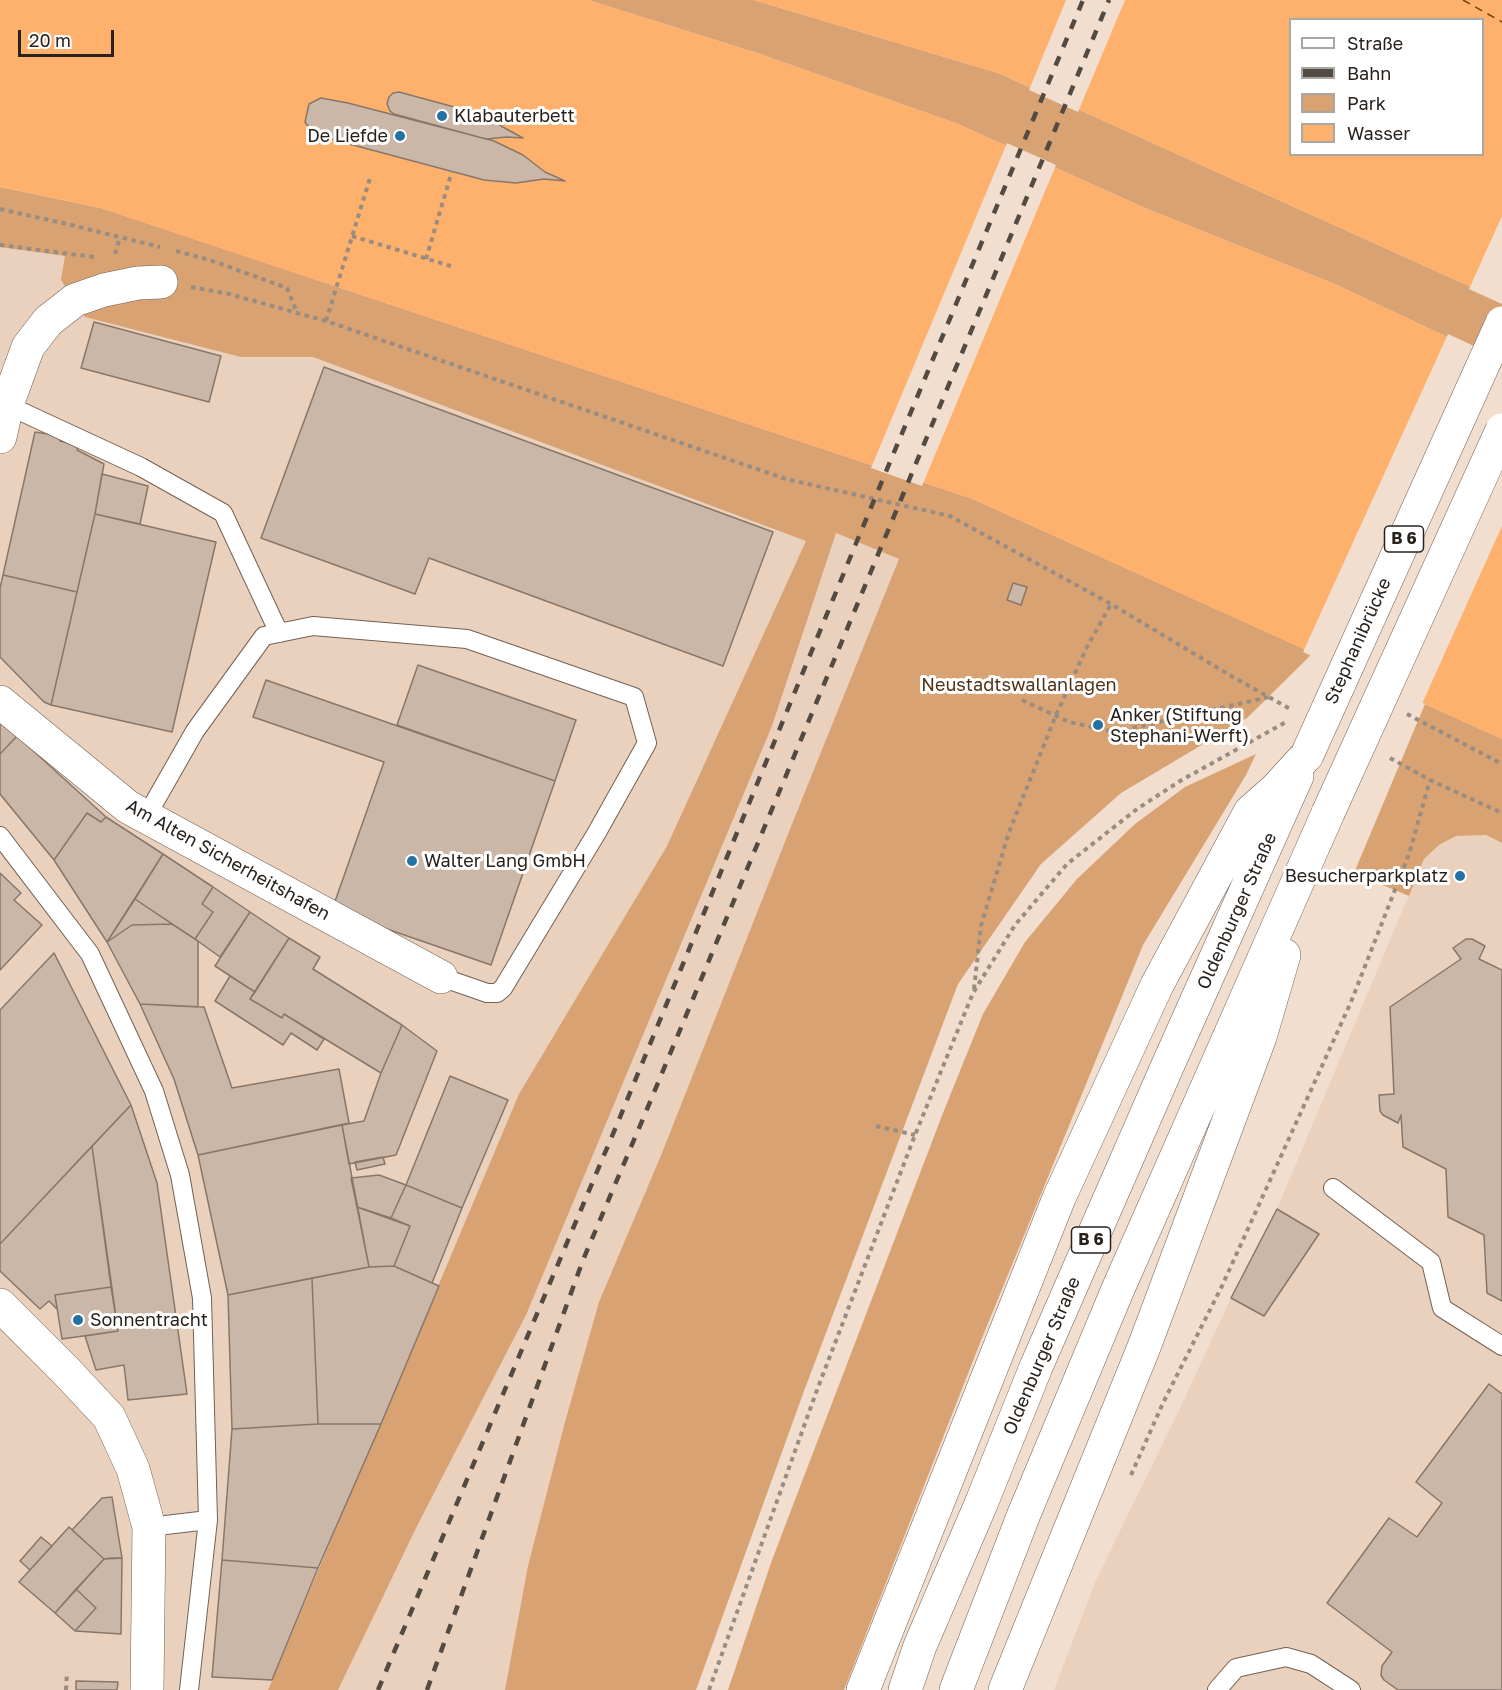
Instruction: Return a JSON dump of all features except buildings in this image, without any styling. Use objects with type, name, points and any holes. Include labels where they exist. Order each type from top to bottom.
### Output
[{"type":"main road","points":[[0,437],[7,405],[28,347],[48,321],[75,300],[104,290],[138,283],[161,282]]},
{"type":"main road","name":"Stephanibrücke","points":[[1282,791],[1306,755],[1502,323]]},
{"type":"main road","name":"B 6","points":[[956,1690],[1024,1514],[1118,1288],[1328,813],[1502,430]]},
{"type":"main road","name":"Am Alten Sicherheitshafen","points":[[0,702],[128,807],[441,977]]},
{"type":"main road","points":[[864,1690],[1064,1188],[1157,985],[1250,812],[1282,791]]},
{"type":"main road","name":"Oldenburger Straße","points":[[904,1690],[1036,1366],[1167,1067],[1282,791]]},
{"type":"main road","points":[[1005,1690],[1144,1347],[1256,1048],[1328,813]]},
{"type":"main road","points":[[0,1305],[109,1418],[133,1469],[149,1527],[147,1690]]},
{"type":"lane","points":[[7,405],[141,467],[223,513],[279,633]]},
{"type":"lane","points":[[146,817],[195,731],[264,636],[314,626],[467,639],[634,697],[647,743],[596,834],[503,988],[497,993],[487,993],[441,977]]},
{"type":"lane","points":[[0,836],[90,954],[154,1090],[180,1175],[202,1298],[208,1520],[189,1690]]},
{"type":"lane","points":[[1333,1188],[1431,1262],[1442,1308],[1502,1346]]},
{"type":"lane","points":[[149,1527],[208,1520]]},
{"type":"lane","points":[[1216,1690],[1236,1668],[1286,1657],[1311,1664],[1351,1690]]},
{"type":"path","points":[[426,259],[452,171]]},
{"type":"path","points":[[326,321],[371,175]]},
{"type":"path","points":[[352,236],[454,267]]},
{"type":"path","points":[[114,259],[120,237]]},
{"type":"path","points":[[0,245],[102,258]]},
{"type":"path","points":[[161,282],[229,294],[326,321],[786,478],[951,516],[1111,604],[1300,714]]},
{"type":"path","points":[[973,993],[981,926],[1009,831],[1056,715],[1087,647],[1111,604]]},
{"type":"path","points":[[1022,700],[1069,722],[1115,732],[1269,697]]},
{"type":"path","points":[[1404,712],[1502,764]]},
{"type":"path","points":[[709,1690],[817,1390],[915,1135],[973,993],[1015,925],[1067,864],[1137,809],[1180,781],[1290,720]]},
{"type":"path","points":[[1384,754],[1430,780],[1502,813]]},
{"type":"path","points":[[1128,1482],[1163,1403],[1222,1286],[1351,1002],[1408,854],[1430,780]]},
{"type":"path","points":[[876,1126],[915,1135]]},
{"type":"path","points":[[66,1690],[67,1672]]},
{"type":"shaded area","points":[[0,247],[66,256],[241,357],[313,357],[823,547],[836,533],[906,562],[525,1690],[0,1690]]},
{"type":"shaded area","points":[[1486,835],[1502,843],[1502,1690],[1054,1690],[1096,1580],[1231,1298],[1277,1209],[1424,859],[1439,845],[1456,836]]},
{"type":"green space","points":[[588,0],[754,0],[998,73],[1502,301],[1502,363],[1337,285],[1145,208],[958,124],[757,53]]},
{"type":"green space","name":"Neustadtswallanlagen","points":[[0,187],[101,208],[973,499],[1313,653],[1247,718],[1121,793],[1041,864],[958,984],[804,1391],[696,1690],[505,1690],[528,1566],[599,1302],[662,1153],[899,559],[836,533],[772,726],[526,1315],[417,1526],[338,1690],[268,1690],[519,1094],[667,846],[806,541],[313,357],[241,357],[85,317],[61,280],[65,256],[0,247]]},
{"type":"green space","points":[[1425,704],[1502,739],[1502,843],[1486,835],[1456,836],[1439,845],[1424,859],[1409,896],[1354,873]]},
{"type":"green space","points":[[1256,754],[1246,775],[1143,945],[980,1343],[844,1690],[728,1690],[772,1560],[983,1014],[1025,942],[1077,879],[1135,824],[1185,787]]},
{"type":"water","points":[[0,0],[588,0],[757,53],[958,124],[1145,208],[1337,285],[1502,363],[1502,739],[973,499],[101,208],[0,187]]},
{"type":"water","points":[[754,0],[1502,0],[1502,301],[998,73]]},
{"type":"pier","points":[[1066,0],[1125,0],[1078,112],[1029,90]]},
{"type":"pier","points":[[1007,143],[1056,165],[922,486],[871,468]]},
{"type":"pier","points":[[1502,216],[1502,304],[1469,289]]},
{"type":"pier","points":[[1448,334],[1502,359],[1502,526],[1421,706],[1303,652]]},
{"type":"ferry route","points":[[1463,0],[1502,22]]},
{"type":"railway","points":[[378,1690],[618,1122],[1083,0]]},
{"type":"railway","points":[[427,1690],[583,1260],[1109,0]]},
{"type":"place","name":"Klabauterbett","points":[[442,116]]},
{"type":"place","name":"De Liefde","points":[[400,136]]},
{"type":"place","name":"Anker (Stiftung Stephani-Werft)","points":[[1098,725]]},
{"type":"place","name":"Walter Lang GmbH","points":[[412,861]]},
{"type":"place","name":"Besucherparkplatz","points":[[1460,876]]},
{"type":"place","name":"Sonnentracht","points":[[78,1320]]}]
